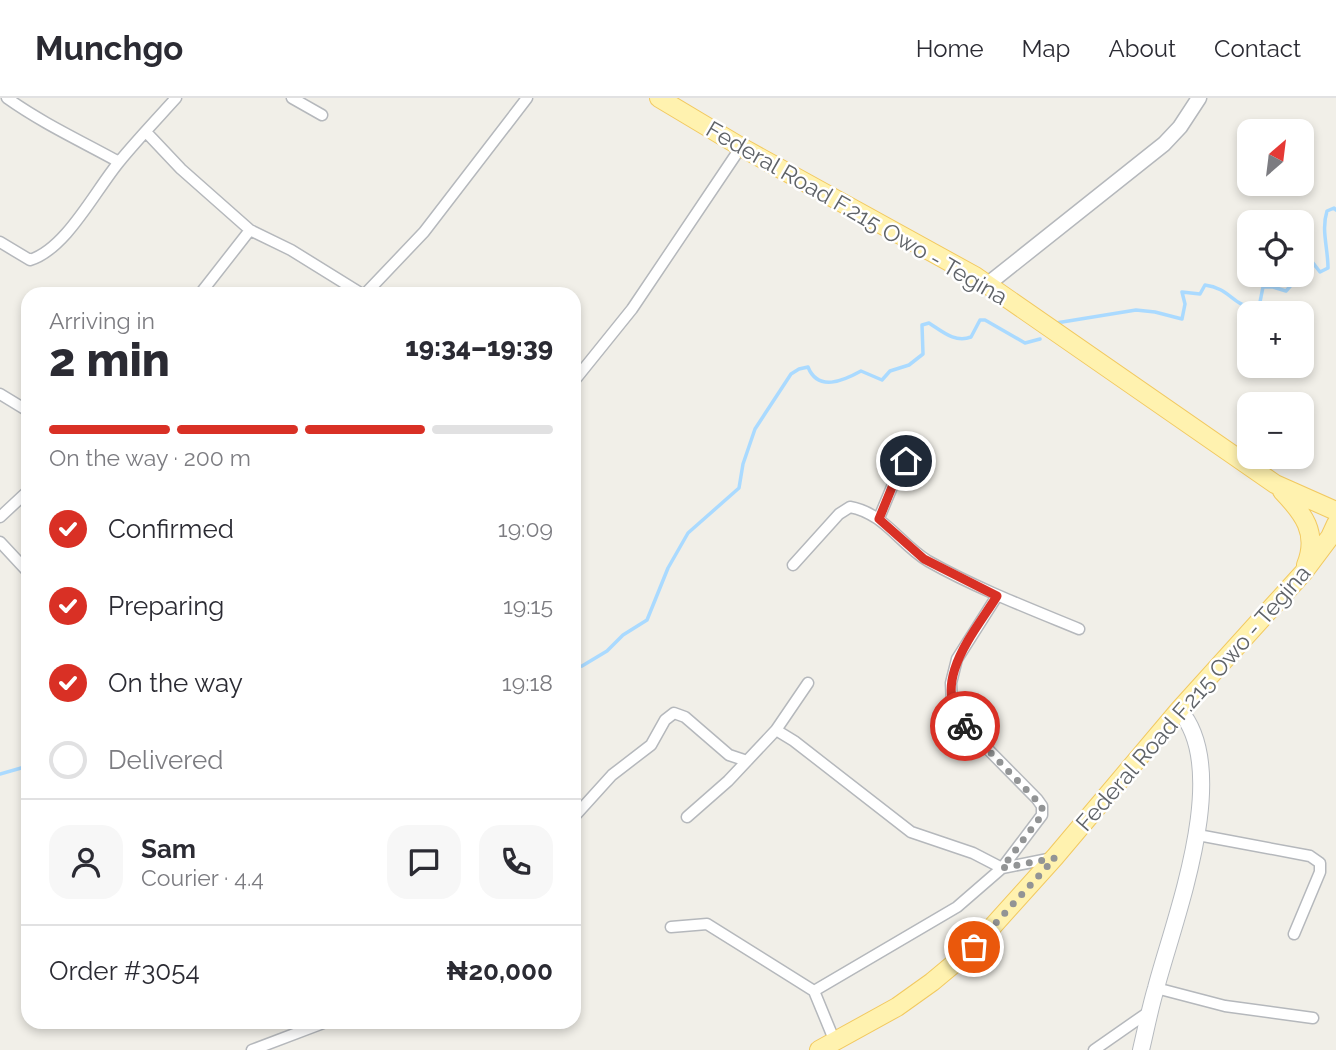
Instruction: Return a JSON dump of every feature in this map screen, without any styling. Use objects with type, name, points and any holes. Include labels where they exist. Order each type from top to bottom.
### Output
[{"type":"main road","name":"Federal Road F.215 Owo - Tegina","points":[[659,98],[741,147],[895,230],[988,284],[1275,484],[1336,511]]},
{"type":"main road","points":[[1275,484],[1299,509],[1310,527],[1311,548],[1307,568]]},
{"type":"main road","name":"Federal Road F.215 Owo - Tegina","points":[[827,1047],[897,1007],[974,947],[1055,858],[1179,710],[1307,568],[1330,537],[1336,524]]},
{"type":"main road","points":[[1307,568],[1336,547]]},
{"type":"main road","points":[[1141,1050],[1198,835],[1200,764],[1193,733],[1187,719],[1179,710]]},
{"type":"street","points":[[7,98],[36,119],[72,135],[119,162]]},
{"type":"street","points":[[0,242],[30,260],[38,258],[59,242],[119,162],[176,98]]},
{"type":"street","points":[[292,98],[322,115]]},
{"type":"street","points":[[370,287],[424,232],[527,98]]},
{"type":"street","points":[[988,284],[1164,144],[1180,127],[1196,100]]},
{"type":"street","points":[[146,132],[181,169],[250,230],[291,250],[352,287]]},
{"type":"street","points":[[581,372],[632,309],[741,147]]},
{"type":"street","points":[[205,287],[250,230]]},
{"type":"street","points":[[0,394],[21,407]]},
{"type":"street","points":[[879,519],[897,475],[915,448]]},
{"type":"street","points":[[0,517],[21,498]]},
{"type":"street","points":[[793,565],[839,514],[850,507],[861,509],[879,519],[924,559],[997,596],[1079,628]]},
{"type":"street","points":[[0,542],[21,564]]},
{"type":"street","points":[[814,990],[957,907],[1002,868],[1042,815],[1042,806],[962,723],[952,705],[951,683],[957,659],[997,596]]},
{"type":"street","points":[[687,817],[728,781],[776,730],[808,683]]},
{"type":"street","points":[[581,809],[612,775],[652,745],[665,720],[674,713],[685,716],[729,755],[747,761]]},
{"type":"street","points":[[776,730],[860,791],[902,827],[973,853],[1002,868],[1055,858]]},
{"type":"street","points":[[1198,835],[1310,856],[1321,863],[1320,872],[1294,934]]},
{"type":"street","points":[[671,927],[707,924],[814,990],[827,1047]]},
{"type":"street","points":[[1156,988],[1225,1006],[1313,1018]]},
{"type":"street","points":[[1094,1050],[1150,1011]]},
{"type":"street","points":[[252,1050],[308,1029]]},
{"type":"waterway","points":[[1314,264],[1320,272],[1328,268],[1325,218],[1327,211],[1334,208],[1336,210]]},
{"type":"waterway","points":[[1056,323],[1136,310],[1182,319],[1185,304],[1182,292],[1200,294],[1205,285],[1220,289],[1240,304],[1253,308],[1260,302],[1263,287]]},
{"type":"waterway","points":[[1273,287],[1286,291],[1290,287]]},
{"type":"waterway","points":[[581,666],[607,651],[623,635],[647,620],[668,568],[688,533],[739,488],[743,464],[755,429],[791,374],[808,367],[812,375],[824,382],[839,381],[861,371],[882,380],[890,371],[909,365],[923,354],[922,325],[929,323],[949,336],[960,339],[971,337],[980,320],[985,320],[1025,343],[1040,339]]},
{"type":"waterway","points":[[0,774],[21,768]]},
{"type":"way so far","points":[[965,726],[1042,806],[1042,815],[1002,868],[1055,858],[974,947]]},
{"type":"route","points":[[906,461],[897,475],[879,519],[924,559],[997,596],[957,659],[951,683],[952,705],[965,726]]}]
